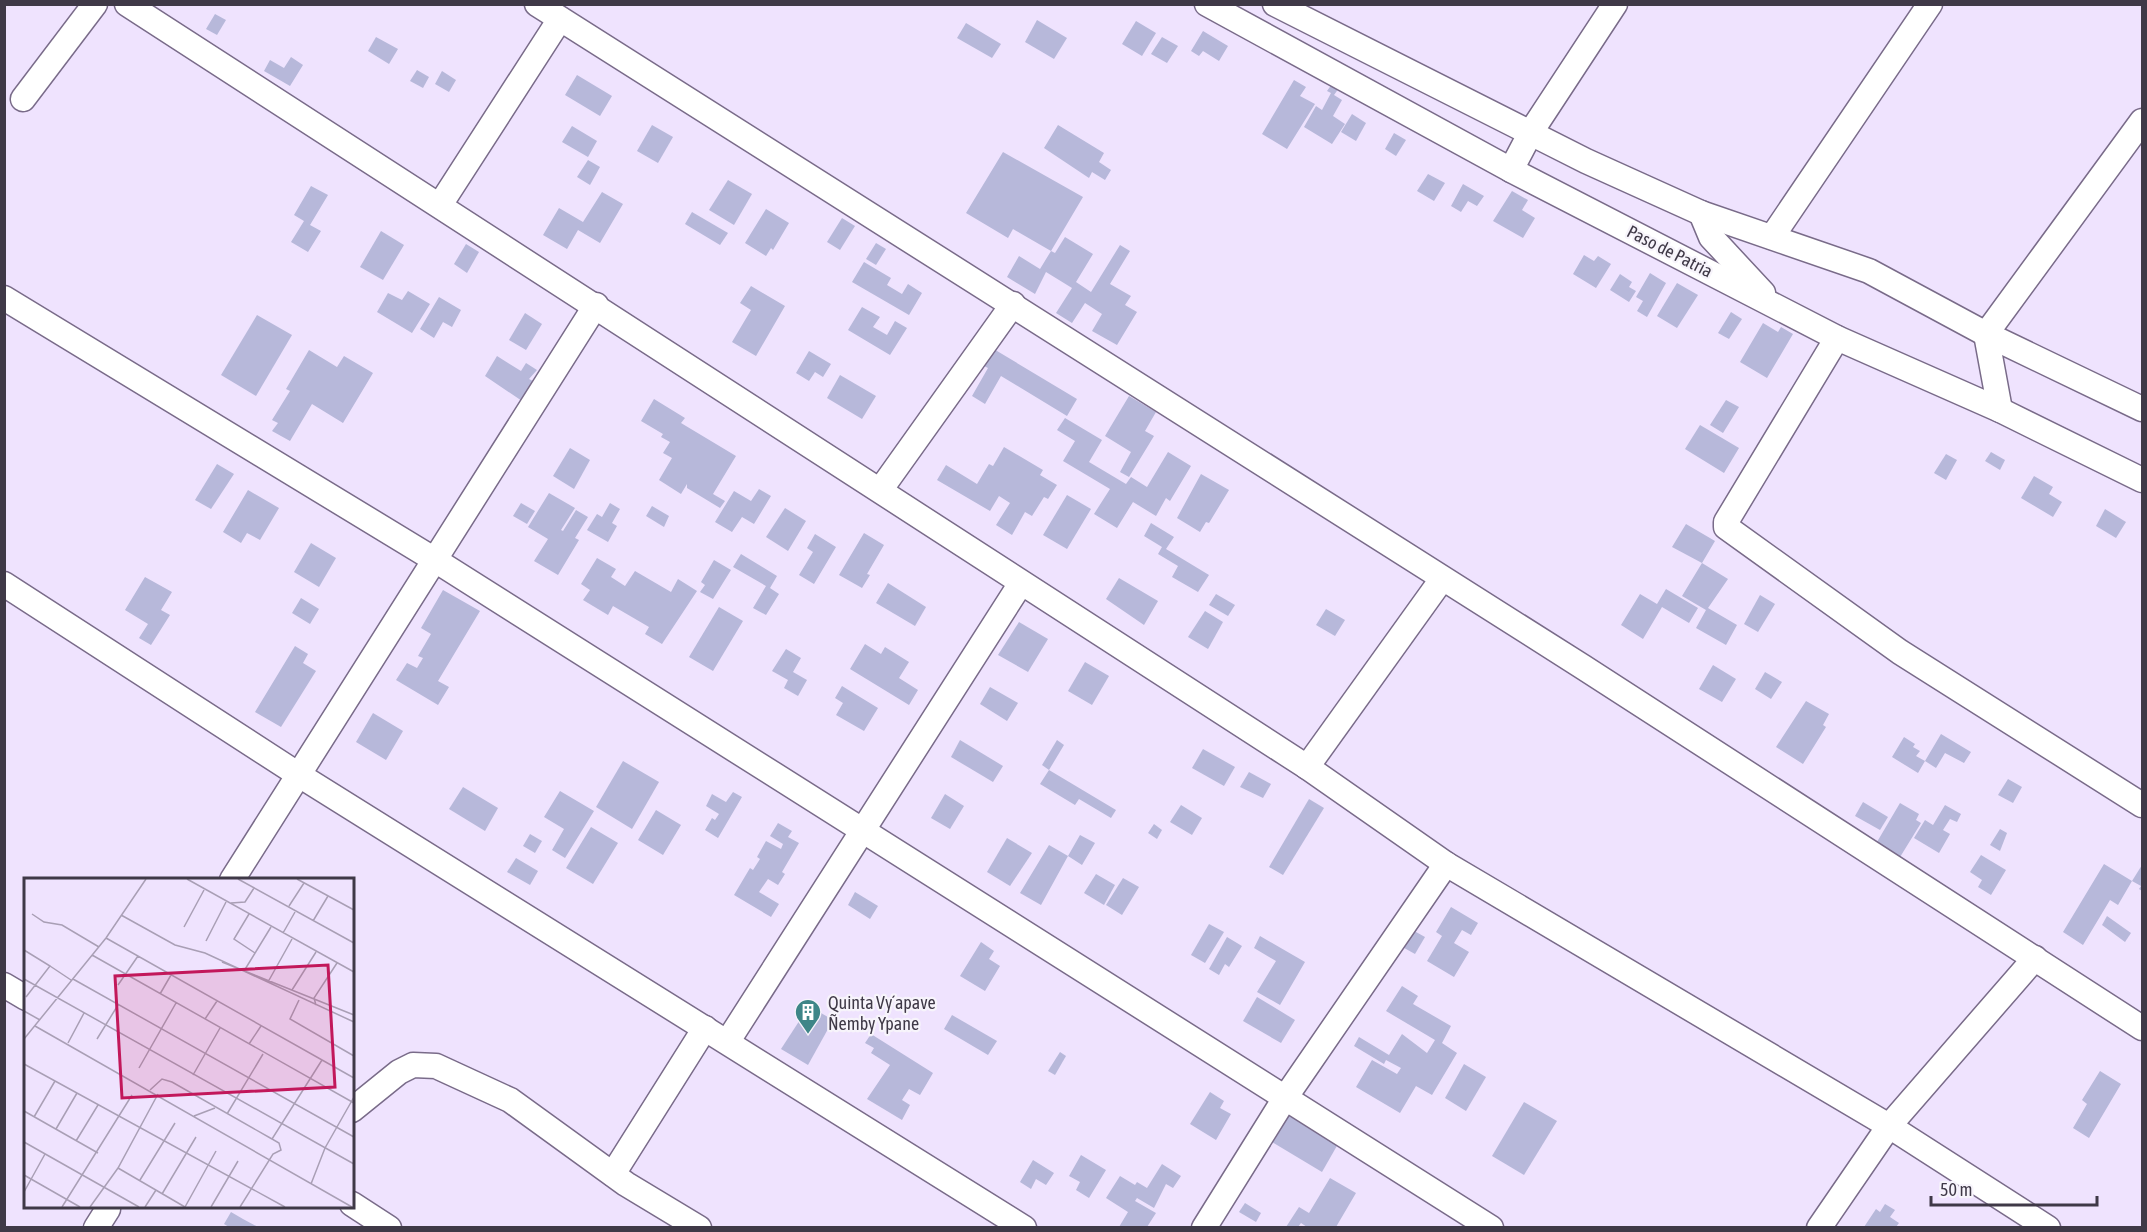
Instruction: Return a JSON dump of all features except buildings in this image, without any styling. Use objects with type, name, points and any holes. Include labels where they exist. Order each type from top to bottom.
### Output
[{"type":"street","points":[[24,99],[95,4]]},
{"type":"street","points":[[127,4],[881,489],[1021,583],[1308,766],[1446,864],[1888,1126],[2048,1227]]},
{"type":"street","points":[[537,4],[1012,304],[2142,1028]]},
{"type":"street","name":"Paso de Patria","points":[[1207,4],[1511,170],[1837,338],[2000,410],[2142,480]]},
{"type":"street","points":[[1275,4],[1305,11],[1586,160],[1701,213],[1869,271],[1986,334],[2142,409]]},
{"type":"street","points":[[1511,170],[1532,132],[1615,4]]},
{"type":"street","points":[[1772,237],[1930,4]]},
{"type":"street","points":[[440,205],[560,19]]},
{"type":"street","points":[[2000,410],[1986,334],[2142,121]]},
{"type":"street","points":[[1701,213],[1711,237],[1773,304]]},
{"type":"street","points":[[5,300],[435,560],[863,828],[1491,1227]]},
{"type":"street","points":[[881,489],[1012,304]]},
{"type":"street","points":[[233,878],[596,305]]},
{"type":"street","points":[[1837,338],[1777,434],[1726,522],[1726,527],[1900,652],[2142,805]]},
{"type":"street","points":[[1308,766],[1442,579]]},
{"type":"street","points":[[728,1041],[1021,583]]},
{"type":"street","points":[[4,584],[299,775],[1024,1227]]},
{"type":"street","points":[[1204,1227],[1285,1098],[1446,864]]},
{"type":"street","points":[[1819,1227],[1888,1126],[2035,958]]},
{"type":"street","points":[[4,985],[24,997]]},
{"type":"street","points":[[613,1174],[705,1028]]},
{"type":"street","points":[[354,1108],[399,1072],[413,1065],[436,1066],[510,1100],[613,1174],[699,1227]]},
{"type":"street","points":[[360,1215],[389,1227]]},
{"type":"place","name":"Quinta Vy´apave Ñemby Ypane","points":[[808,1035]]}]
